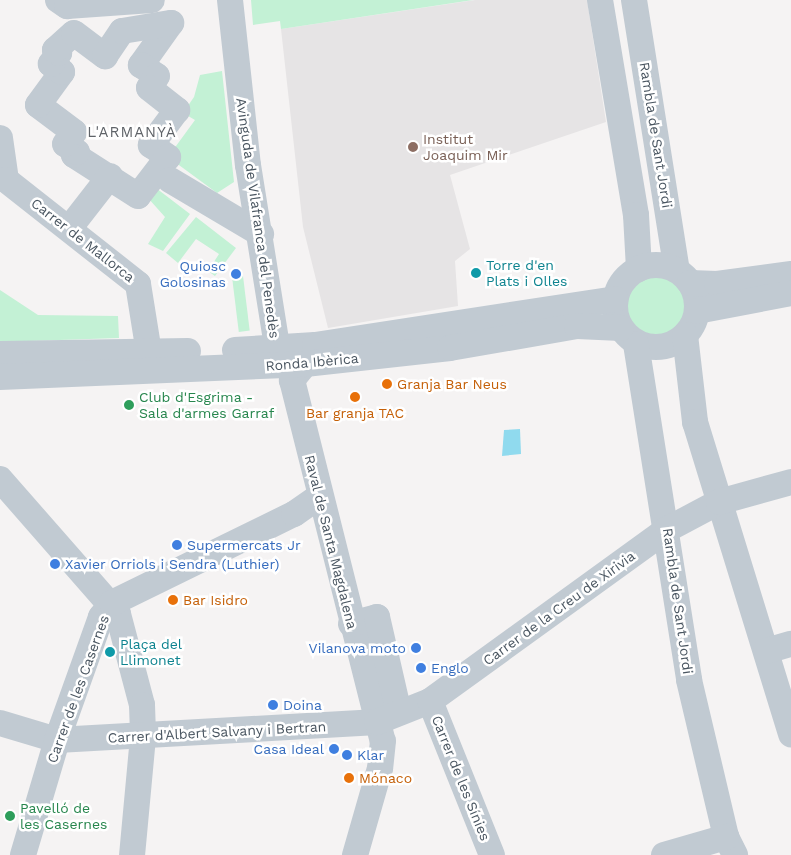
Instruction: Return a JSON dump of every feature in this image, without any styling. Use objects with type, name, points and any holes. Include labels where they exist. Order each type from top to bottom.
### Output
[{"type":"street","points":[[58,0],[67,6],[152,0]]},
{"type":"street","name":"Avinguda de Vilafranca del Penedès","points":[[230,0],[277,347]]},
{"type":"street","points":[[600,0],[636,215],[639,269]]},
{"type":"street","name":"Rambla de Sant Jordi","points":[[634,0],[684,276]]},
{"type":"street","points":[[171,23],[141,64],[157,76],[149,88],[177,110],[151,145],[168,157],[138,196],[110,176],[74,155],[77,152],[66,144],[74,132],[38,105],[62,72],[51,64],[59,53],[55,50],[74,33],[105,56],[122,31],[171,23]]},
{"type":"street","name":"Carrer de Mallorca","points":[[0,138],[6,180],[138,284],[149,353]]},
{"type":"street","points":[[75,221],[110,176]]},
{"type":"street","points":[[170,180],[261,234]]},
{"type":"street","points":[[685,335],[662,347],[628,336],[615,299],[621,285],[639,269],[655,265],[684,276],[717,284],[791,274]]},
{"type":"street","points":[[684,276],[697,311],[685,335],[695,422],[791,735]]},
{"type":"street","points":[[697,311],[791,293]]},
{"type":"street","name":"Ronda Ibèrica","points":[[0,354],[149,353],[277,347],[448,327],[615,299]]},
{"type":"street","name":"Ronda Ibèrica","points":[[0,377],[305,364],[450,348],[577,326],[628,336]]},
{"type":"street","name":"Rambla de Sant Jordi","points":[[628,336],[668,529],[689,680],[731,846]]},
{"type":"street","name":"Raval de Santa Magdalena","points":[[305,364],[292,380],[318,497],[336,601],[351,624],[386,726],[380,768],[355,855]]},
{"type":"street","points":[[0,479],[112,604],[135,670],[143,737],[132,855]]},
{"type":"street","name":"Carrer de la Creu de Xirivia","points":[[386,726],[430,701],[668,529],[719,502],[791,482]]},
{"type":"street","name":"Carrer de les Casernes","points":[[23,855],[57,740],[101,617],[112,604],[294,514],[318,497]]},
{"type":"street","points":[[312,528],[336,601],[341,660]]},
{"type":"street","points":[[766,651],[791,644]]},
{"type":"street","name":"Carrer de les Sínies","points":[[430,701],[492,855]]},
{"type":"street","name":"Carrer d'Albert Salvany i Bertran","points":[[0,723],[57,740],[386,726]]},
{"type":"street","points":[[664,855],[731,846]]},
{"type":"shaded area","name":"Institut Joaquim Mir","points":[[475,0],[587,0],[606,122],[450,175],[470,249],[455,261],[458,306],[328,328],[303,227],[281,29]]},
{"type":"green space","points":[[251,0],[473,0],[281,29],[280,21],[253,25]]},
{"type":"green space","points":[[222,71],[234,182],[217,193],[168,157],[195,120],[183,113],[194,97],[200,75]]},
{"type":"green space","points":[[156,188],[190,214],[163,251],[148,244],[165,217],[148,198]]},
{"type":"green space","points":[[196,217],[236,248],[215,276],[208,271],[219,254],[196,239],[178,263],[166,253]]},
{"type":"green space","points":[[657,275],[669,278],[679,284],[685,294],[688,306],[685,318],[679,328],[669,334],[657,337],[645,334],[635,328],[629,318],[626,306],[629,294],[635,284],[645,278]]},
{"type":"green space","points":[[243,276],[250,331],[239,332],[232,277]]},
{"type":"green space","points":[[0,290],[38,315],[118,316],[119,338],[0,342]]},
{"type":"water","points":[[520,429],[521,454],[502,456],[504,430]]},
{"type":"place","name":"Institut Joaquim Mir","points":[[413,147]]},
{"type":"place","name":"Torre d'en Plats i Olles","points":[[476,273]]},
{"type":"place","name":"Quiosc Golosinas","points":[[236,274]]},
{"type":"place","name":"Granja Bar Neus","points":[[387,384]]},
{"type":"place","name":"Bar granja TAC","points":[[355,397]]},
{"type":"place","name":"Club d'Esgrima - Sala d'armes Garraf","points":[[129,405]]},
{"type":"place","name":"Supermercats Jr","points":[[177,545]]},
{"type":"place","name":"Xavier Orriols i Sendra (Luthier)","points":[[55,564]]},
{"type":"place","name":"Bar Isidro","points":[[173,600]]},
{"type":"place","name":"Vilanova moto","points":[[416,648]]},
{"type":"place","name":"Plaça del Llimonet","points":[[110,652]]},
{"type":"place","name":"Englo","points":[[421,668]]},
{"type":"place","name":"Doina","points":[[273,705]]},
{"type":"place","name":"Casa Ideal","points":[[334,749]]},
{"type":"place","name":"Klar","points":[[347,755]]},
{"type":"place","name":"Mónaco","points":[[349,778]]},
{"type":"place","name":"Pavelló de les Casernes","points":[[10,816]]},
{"type":"district","name":"L'ARMANYÀ","points":[[132,133]]}]
